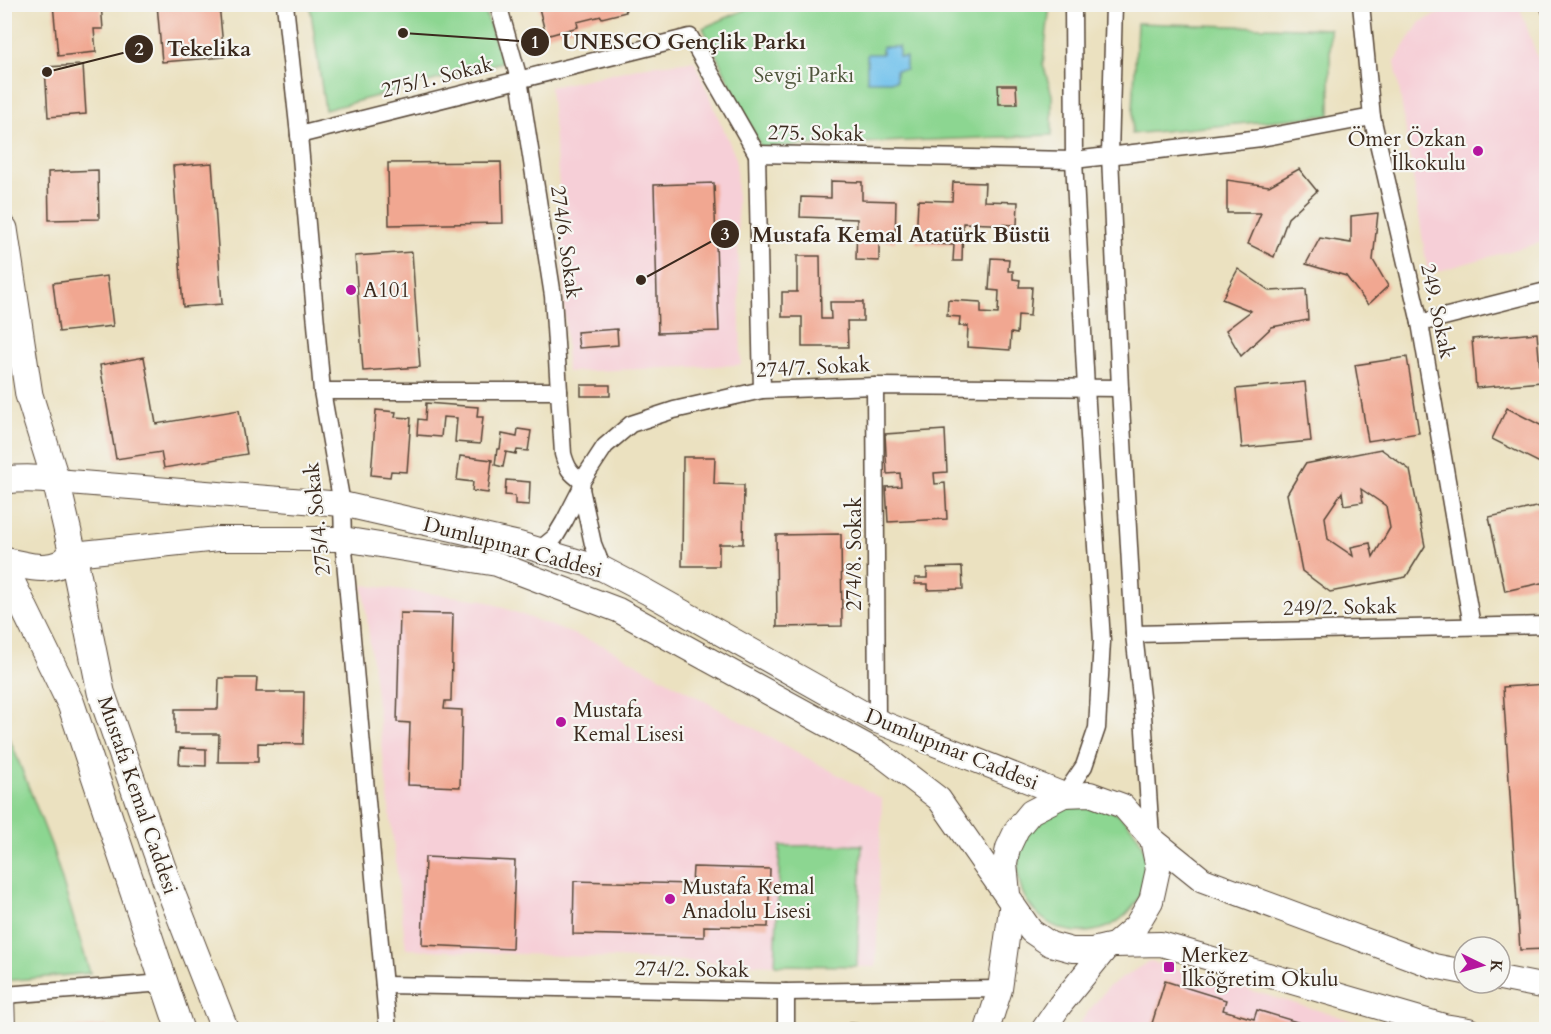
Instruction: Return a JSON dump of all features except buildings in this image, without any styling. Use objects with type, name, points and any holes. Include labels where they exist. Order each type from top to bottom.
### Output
[{"type":"main road","name":"Mustafa Kemal Caddesi","points":[[4,229],[29,395],[56,481],[101,692],[167,882],[225,1029]]},
{"type":"main road","points":[[4,480],[22,478],[56,481]]},
{"type":"main road","name":"Dumlupınar Caddesi","points":[[56,481],[342,504],[519,544],[603,569],[878,721],[1064,794]]},
{"type":"main road","name":"Dumlupınar Caddesi","points":[[73,554],[218,539],[343,539],[497,564],[618,610],[879,753],[939,799],[1010,899]]},
{"type":"main road","points":[[4,561],[47,568],[62,563],[73,554]]},
{"type":"main road","name":"Mustafa Kemal Caddesi","points":[[4,567],[71,704],[180,1029]]},
{"type":"main road","points":[[987,1029],[1000,989],[1010,899],[1005,862],[1008,848],[1017,829],[1031,812],[1064,794],[1090,794],[1123,806],[1152,838],[1203,880],[1434,966],[1452,970]]},
{"type":"main road","points":[[1043,1029],[1060,1005],[1111,946],[1136,926],[1151,901],[1158,869],[1152,838]]},
{"type":"main road","points":[[1010,899],[1031,931],[1050,944],[1072,950],[1161,944],[1443,1028],[1468,1029]]},
{"type":"main road","points":[[1512,980],[1546,987]]},
{"type":"street","name":"275/4. Sokak","points":[[285,4],[322,392],[342,504],[343,539],[388,1029]]},
{"type":"street","name":"274/6. Sokak","points":[[498,4],[519,80],[553,296],[563,454],[567,468],[582,485]]},
{"type":"street","points":[[1064,794],[1084,766],[1097,728],[1102,641],[1074,160],[1073,4]]},
{"type":"street","points":[[1114,4],[1110,155],[1120,388],[1134,634],[1152,838]]},
{"type":"street","name":"249. Sokak","points":[[1361,4],[1372,117],[1420,323],[1472,626]]},
{"type":"street","name":"275/1. Sokak","points":[[299,135],[690,37],[757,154]]},
{"type":"street","name":"275. Sokak","points":[[762,390],[757,154],[1074,160],[1261,138],[1372,117]]},
{"type":"street","points":[[1420,323],[1546,291]]},
{"type":"street","name":"274/7. Sokak","points":[[539,550],[555,537],[605,446],[631,424],[675,411],[762,390],[875,386],[1120,388]]},
{"type":"street","name":"274/8. Sokak","points":[[875,386],[878,721]]},
{"type":"street","points":[[322,392],[559,391]]},
{"type":"street","points":[[582,485],[593,544],[603,569]]},
{"type":"street","name":"249/2. Sokak","points":[[1134,634],[1546,626]]},
{"type":"street","points":[[7,995],[164,983]]},
{"type":"street","name":"274/2. Sokak","points":[[384,985],[786,992],[1000,989]]},
{"type":"street","points":[[786,992],[786,1029]]},
{"type":"lane","points":[[7,995],[11,1029]]},
{"type":"shaded area","name":"Ömer Özkan İlkokulu","points":[[1458,5],[1519,5],[1539,62],[1546,59],[1546,241],[1428,274],[1395,61],[1420,22]]},
{"type":"shaded area","points":[[694,61],[736,158],[741,365],[567,372],[560,197],[550,87],[647,66]]},
{"type":"shaded area","name":"Mustafa Kemal Lisesi","points":[[363,585],[483,600],[605,646],[882,799],[876,967],[775,965],[406,949]]},
{"type":"shaded area","points":[[1149,961],[1382,1029],[1074,1030],[1108,987]]},
{"type":"green space","points":[[310,5],[483,5],[502,62],[325,110]]},
{"type":"green space","name":"Sevgi Parkı","points":[[756,5],[1050,5],[1043,64],[1052,95],[1052,135],[761,147],[703,28]]},
{"type":"green space","points":[[1137,23],[1330,29],[1330,115],[1132,134]]},
{"type":"green space","points":[[4,730],[13,747],[52,847],[90,973],[5,981]]},
{"type":"green space","points":[[1082,804],[1106,809],[1127,823],[1141,844],[1146,868],[1141,892],[1127,913],[1106,927],[1082,932],[1058,927],[1037,913],[1023,892],[1018,868],[1023,844],[1037,823],[1058,809]]},
{"type":"green space","points":[[862,845],[857,966],[775,965],[780,846]]},
{"type":"water","points":[[882,47],[899,47],[899,57],[906,57],[906,70],[896,70],[896,81],[867,81],[867,54],[882,54]]},
{"type":"place","name":"UNESCO Gençlik Parkı","points":[[403,33]]},
{"type":"place","name":"Tekelika","points":[[47,72]]},
{"type":"place","name":"Ömer Özkan İlkokulu","points":[[1478,151]]},
{"type":"place","name":"Mustafa Kemal Atatürk Büstü","points":[[641,280]]},
{"type":"place","name":"A101","points":[[351,290]]},
{"type":"place","name":"Mustafa Kemal Lisesi","points":[[561,722]]},
{"type":"place","name":"Mustafa Kemal Anadolu Lisesi","points":[[670,899]]},
{"type":"place","name":"Merkez İlköğretim Okulu","points":[[1169,967]]}]
